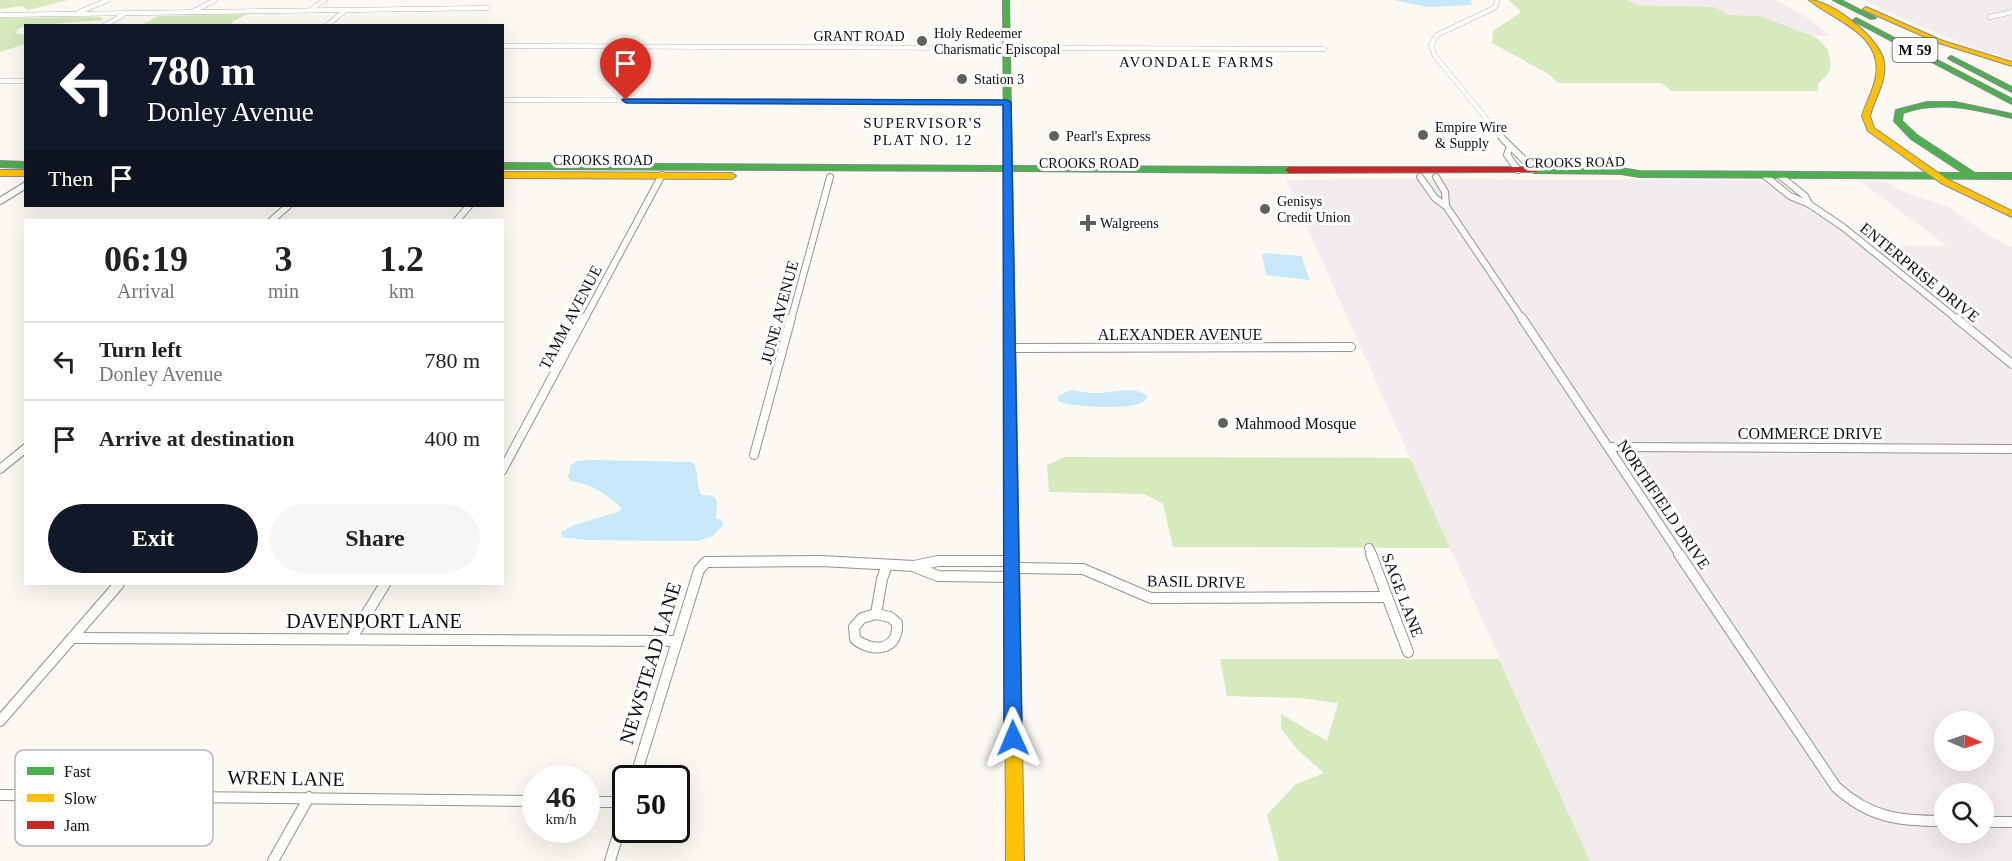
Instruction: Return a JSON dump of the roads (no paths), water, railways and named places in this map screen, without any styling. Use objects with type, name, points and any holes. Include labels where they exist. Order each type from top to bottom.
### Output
[{"type":"main road","points":[[1006,0],[1015,861]]},
{"type":"main road","points":[[1814,0],[1862,33],[1880,55],[1882,69],[1866,112],[1868,124],[1881,137],[1938,176],[2012,214]]},
{"type":"main road","name":"M 59","points":[[1814,0],[2012,102]]},
{"type":"main road","name":"M 59","points":[[1836,0],[2012,90]]},
{"type":"main road","points":[[1848,0],[1923,35],[2012,64]]},
{"type":"main road","points":[[1973,176],[1908,132],[1898,121],[1899,112],[1912,106],[1934,104],[1973,107],[2012,116]]},
{"type":"main road","points":[[0,165],[24,165]]},
{"type":"main road","name":"CROOKS ROAD","points":[[504,168],[974,170],[1007,174]]},
{"type":"main road","name":"CROOKS ROAD","points":[[504,168],[662,175],[963,178],[1007,174],[1205,170],[1627,177],[1639,174]]},
{"type":"main road","points":[[765,176],[773,173],[776,168]]},
{"type":"main road","points":[[830,177],[827,175],[830,171],[844,169]]},
{"type":"main road","points":[[963,178],[972,175],[974,170]]},
{"type":"main road","points":[[1195,178],[1205,175],[1207,173],[1205,170]]},
{"type":"main road","name":"CROOKS ROAD","points":[[1520,174],[1534,170],[1621,171],[1639,174],[2012,176]]},
{"type":"main road","points":[[1420,177],[1420,172],[1434,173]]},
{"type":"main road","points":[[0,173],[24,173]]},
{"type":"main road","name":"CROOKS ROAD","points":[[1047,174],[1195,178],[1361,173],[1420,177]]},
{"type":"street","points":[[76,14],[108,0]]},
{"type":"street","points":[[192,12],[215,0]]},
{"type":"street","points":[[310,10],[325,0]]},
{"type":"street","points":[[370,10],[382,0]]},
{"type":"street","points":[[1497,0],[1496,6],[1492,9],[1437,35],[1432,39],[1431,46],[1435,56],[1497,130],[1509,149],[1521,156],[1534,170]]},
{"type":"street","points":[[0,15],[489,8]]},
{"type":"street","points":[[328,24],[346,10]]},
{"type":"street","points":[[1990,17],[2012,12]]},
{"type":"street","points":[[107,24],[126,13]]},
{"type":"street","name":"GRANT ROAD","points":[[504,46],[1324,49]]},
{"type":"street","points":[[0,81],[24,81]]},
{"type":"street","points":[[504,100],[1007,102]]},
{"type":"street","points":[[1509,149],[1507,155],[1520,174]]},
{"type":"street","name":"NORTHFIELD DRIVE","points":[[1434,173],[1446,192],[1446,206]]},
{"type":"street","name":"TAMM AVENUE","points":[[504,467],[662,175]]},
{"type":"street","name":"ENTERPRISE DRIVE","points":[[1764,175],[1790,196],[1809,204],[1861,240],[2012,364]]},
{"type":"street","name":"ENTERPRISE DRIVE","points":[[1779,175],[1805,196],[1809,204]]},
{"type":"street","name":"JUNE AVENUE","points":[[754,455],[830,177]]},
{"type":"street","name":"NORTHFIELD DRIVE","points":[[1420,177],[1436,198],[1446,206],[1836,787],[1848,800],[1866,812],[1906,821],[1934,821]]},
{"type":"street","points":[[0,201],[24,186]]},
{"type":"street","points":[[273,219],[287,207]]},
{"type":"street","points":[[457,219],[468,207]]},
{"type":"street","name":"ALEXANDER AVENUE","points":[[1010,348],[1351,348]]},
{"type":"street","name":"COMMERCE DRIVE","points":[[1608,447],[2012,449]]},
{"type":"street","points":[[0,469],[24,450]]},
{"type":"street","name":"SAGE LANE","points":[[1369,548],[1408,652]]},
{"type":"street","name":"NEWSTEAD LANE","points":[[639,765],[699,570],[706,562],[821,561],[887,565]]},
{"type":"street","points":[[876,614],[882,579],[887,565],[914,566],[938,561],[1011,569]]},
{"type":"street","points":[[914,566],[938,576],[1011,569]]},
{"type":"street","name":"BASIL DRIVE","points":[[1011,569],[1083,569],[1094,572],[1128,591],[1151,598],[1387,597]]},
{"type":"street","points":[[0,721],[118,585]]},
{"type":"street","points":[[351,639],[384,585]]},
{"type":"street","points":[[876,614],[883,614],[894,620],[899,630],[897,636],[887,645],[865,647],[855,639],[854,627],[862,618],[876,614]]},
{"type":"street","name":"DAVENPORT LANE","points":[[72,638],[676,641]]},
{"type":"street","name":"WREN LANE","points":[[0,795],[15,795]]},
{"type":"street","name":"WREN LANE","points":[[213,796],[522,801]]},
{"type":"street","points":[[273,861],[309,797]]},
{"type":"street","points":[[1994,822],[2012,822]]},
{"type":"street","points":[[610,861],[616,843]]},
{"type":"water","points":[[1393,0],[1471,0],[1472,5],[1428,7]]},
{"type":"water","points":[[1264,253],[1301,256],[1310,280],[1266,275],[1262,255]]},
{"type":"water","points":[[1070,390],[1095,393],[1130,390],[1143,393],[1148,397],[1142,403],[1112,407],[1074,405],[1058,401],[1058,396]]},
{"type":"water","points":[[578,461],[692,462],[696,470],[698,487],[702,495],[715,498],[716,518],[722,521],[723,525],[713,536],[698,541],[586,540],[562,537],[561,532],[574,525],[622,509],[598,490],[570,481],[568,476],[571,465]]},
{"type":"place","name":"Holy Redeemer Charismatic Episcopal","points":[[922,41]]},
{"type":"place","name":"Station 3","points":[[962,79]]},
{"type":"place","name":"Empire Wire & Supply","points":[[1423,135]]},
{"type":"place","name":"Pearl's Express","points":[[1054,136]]},
{"type":"place","name":"Genisys Credit Union","points":[[1265,209]]},
{"type":"place","name":"Walgreens","points":[[1088,223]]},
{"type":"place","name":"Mahmood Mosque","points":[[1223,423]]},
{"type":"district","name":"AVONDALE FARMS","points":[[1197,62]]},
{"type":"district","name":"SUPERVISOR'S PLAT NO. 12","points":[[923,132]]}]
